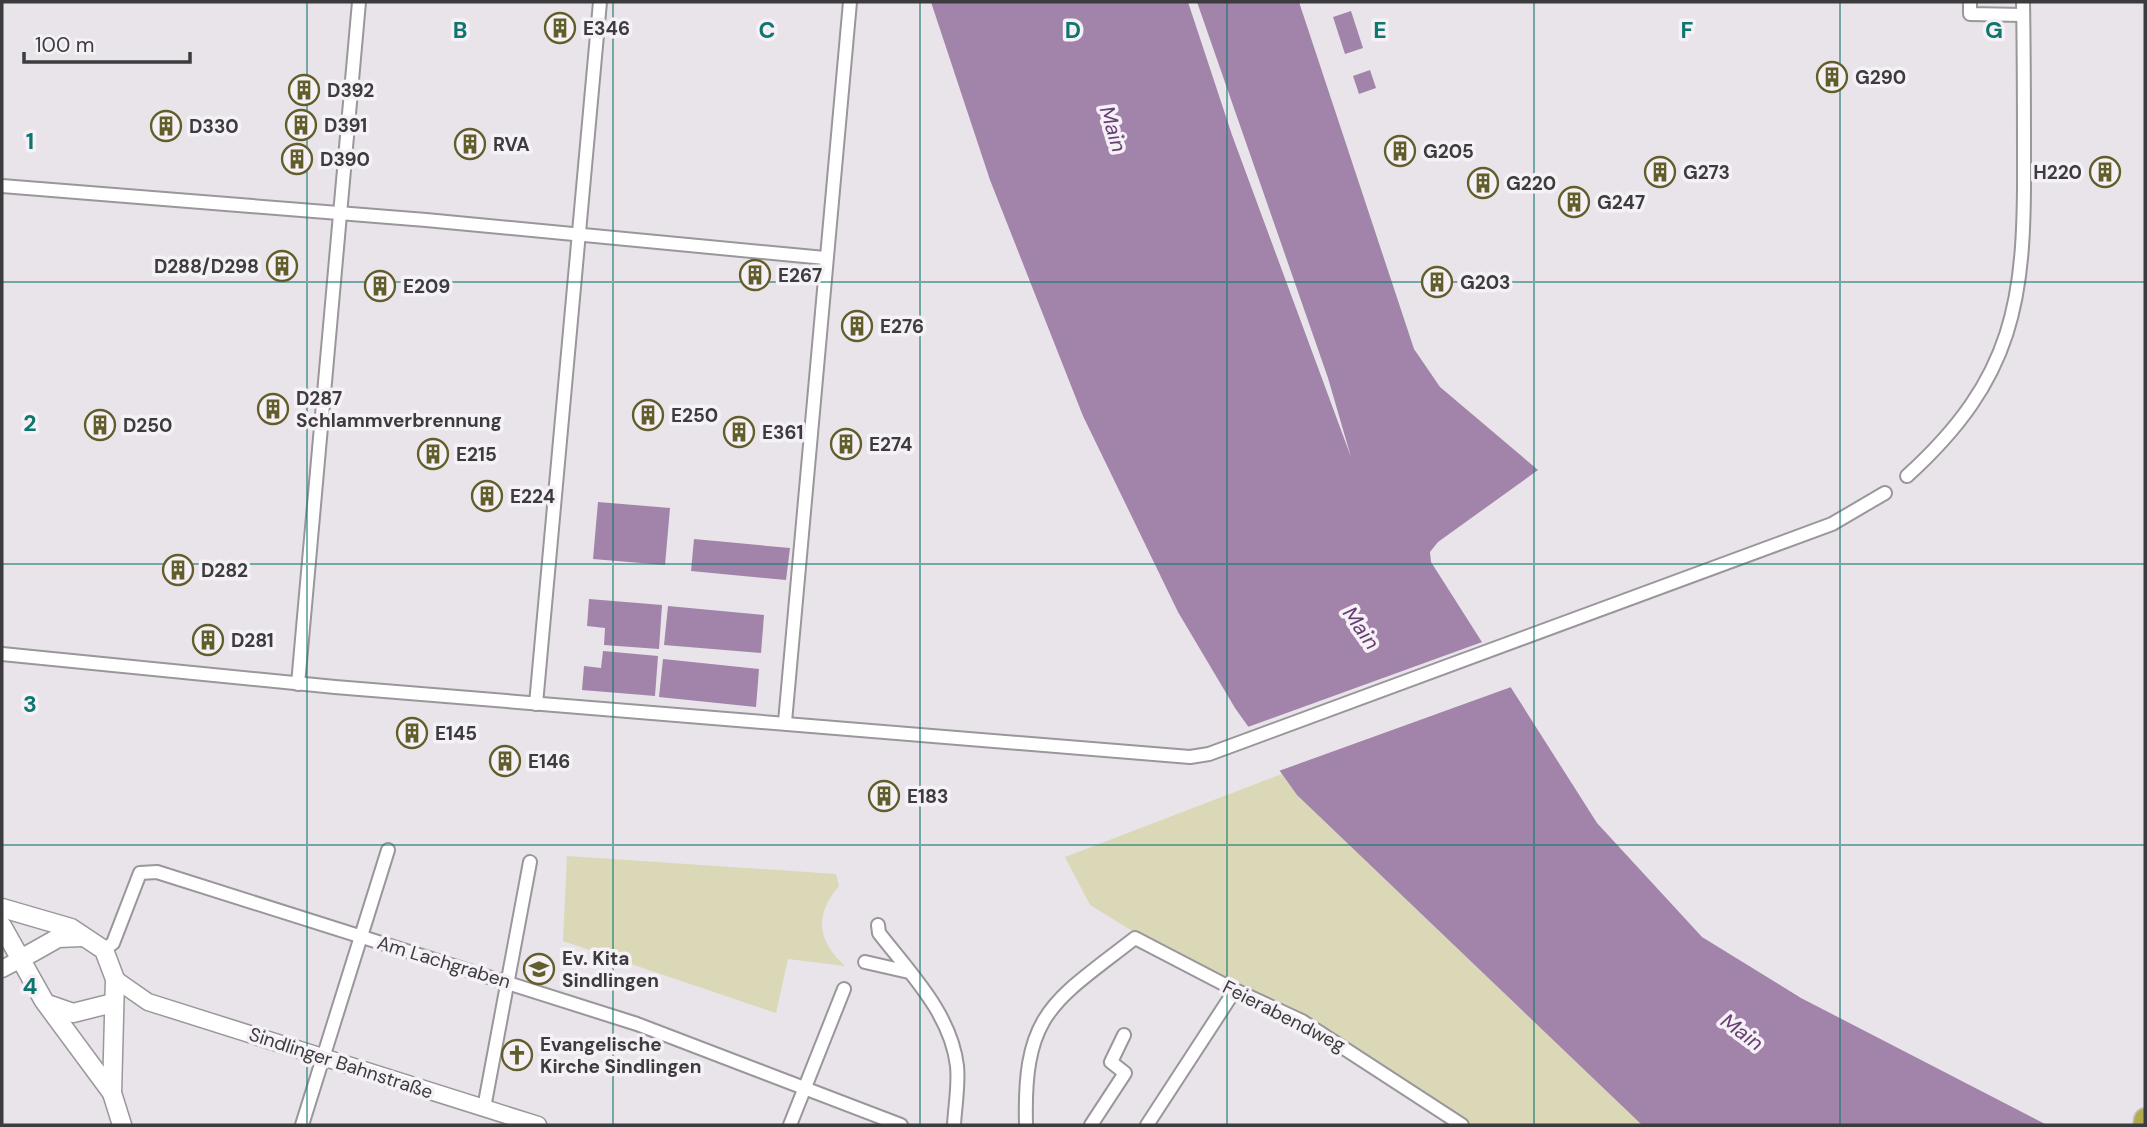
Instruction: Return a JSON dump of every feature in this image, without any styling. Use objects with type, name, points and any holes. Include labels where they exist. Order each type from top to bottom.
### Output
[{"type":"highway","points":[[2144,1125],[2145,1119]]},
{"type":"main road","points":[[2,908],[71,928],[104,950],[114,976],[112,1093],[122,1125]]},
{"type":"main road","points":[[2,926],[40,995],[112,1093]]},
{"type":"main road","points":[[19,960],[49,942],[72,935],[89,939]]},
{"type":"main road","points":[[49,942],[35,964],[40,995],[64,1012],[89,1010],[114,1003]]},
{"type":"main road","points":[[89,1010],[104,998],[114,976]]},
{"type":"street","points":[[298,684],[359,2]]},
{"type":"street","points":[[536,704],[600,2]]},
{"type":"street","points":[[785,722],[850,2]]},
{"type":"street","points":[[1907,476],[1939,447],[1975,400],[1993,367],[2013,317],[2023,260],[2023,8],[1970,14],[1970,2]]},
{"type":"street","points":[[2,186],[426,220],[825,258]]},
{"type":"street","points":[[2,654],[298,684],[1190,757],[1209,754],[1661,589],[1832,524],[1885,493]]},
{"type":"street","points":[[302,1125],[388,850]]},
{"type":"street","points":[[484,1108],[510,982],[530,862]]},
{"type":"street","name":"Am Lachgraben","points":[[104,950],[113,943],[140,873],[156,872],[637,1024],[901,1125]]},
{"type":"street","points":[[877,925],[879,933],[937,1008],[951,1035],[957,1068],[954,1125]]},
{"type":"street","name":"Feierabendweg","points":[[1026,1125],[1025,1078],[1041,1026],[1063,993],[1136,938],[1235,990],[1302,1021],[1462,1125]]},
{"type":"street","points":[[2,969],[19,960]]},
{"type":"street","points":[[865,962],[909,972]]},
{"type":"street","name":"Sindlinger Bahnstraße","points":[[114,976],[144,1000],[538,1125]]},
{"type":"street","points":[[790,1125],[844,989]]},
{"type":"street","points":[[1147,1125],[1235,990]]},
{"type":"street","name":"Sindlinger Bahnstraße","points":[[114,1003],[144,1000]]},
{"type":"street","points":[[1091,1125],[1125,1073],[1111,1062],[1124,1035]]},
{"type":"shaded area","points":[[1282,774],[1297,795],[1642,1125],[1467,1125],[1435,1102],[1165,951],[1090,905],[1065,857]]},
{"type":"shaded area","points":[[567,856],[836,874],[839,886],[825,907],[822,928],[829,947],[845,966],[788,959],[776,1013],[563,941]]},
{"type":"water","name":"Main","points":[[931,2],[1188,2],[1232,135],[1351,457],[1328,378],[1197,2],[1299,2],[1414,349],[1440,387],[1538,470],[1438,542],[1430,552],[1431,562],[1597,823],[1702,937],[1801,998],[2047,1125],[1642,1125],[1297,795],[1235,708],[1178,612],[1083,416],[990,180]]},
{"type":"water","points":[[1351,11],[1363,48],[1345,54],[1333,17]]},
{"type":"water","points":[[1370,70],[1376,88],[1359,94],[1353,76]]},
{"type":"water","points":[[598,502],[670,508],[665,565],[593,559]]},
{"type":"water","points":[[694,539],[790,548],[786,580],[691,571]]},
{"type":"water","points":[[589,599],[662,605],[659,649],[604,645],[605,628],[587,626]]},
{"type":"water","points":[[668,606],[764,615],[761,653],[664,645]]},
{"type":"water","points":[[603,651],[658,656],[655,696],[582,690],[584,666],[601,668]]},
{"type":"water","points":[[663,659],[759,669],[756,707],[659,697]]},
{"type":"pier","points":[[1485,641],[1514,686],[1276,772],[1245,728]]},
{"type":"place","name":"E346","points":[[560,28]]},
{"type":"place","name":"G290","points":[[1832,77]]},
{"type":"place","name":"D392","points":[[304,90]]},
{"type":"place","name":"D391","points":[[301,125]]},
{"type":"place","name":"D330","points":[[166,126]]},
{"type":"place","name":"RVA","points":[[470,144]]},
{"type":"place","name":"G205","points":[[1400,151]]},
{"type":"place","name":"D390","points":[[297,159]]},
{"type":"place","name":"G273","points":[[1660,172]]},
{"type":"place","name":"H220","points":[[2105,172]]},
{"type":"place","name":"G220","points":[[1483,183]]},
{"type":"place","name":"G247","points":[[1574,202]]},
{"type":"place","name":"D288/D298","points":[[282,266]]},
{"type":"place","name":"E267","points":[[755,275]]},
{"type":"place","name":"G203","points":[[1437,282]]},
{"type":"place","name":"E209","points":[[380,286]]},
{"type":"place","name":"E276","points":[[857,326]]},
{"type":"place","name":"D287 Schlammverbrennung","points":[[273,409]]},
{"type":"place","name":"E250","points":[[648,415]]},
{"type":"place","name":"D250","points":[[100,425]]},
{"type":"place","name":"E361","points":[[739,432]]},
{"type":"place","name":"E274","points":[[846,444]]},
{"type":"place","name":"E215","points":[[433,454]]},
{"type":"place","name":"E224","points":[[487,496]]},
{"type":"place","name":"D282","points":[[178,570]]},
{"type":"place","name":"D281","points":[[208,640]]},
{"type":"place","name":"E145","points":[[412,733]]},
{"type":"place","name":"E146","points":[[505,761]]},
{"type":"place","name":"E183","points":[[884,796]]},
{"type":"place","name":"Ev. Kita Sindlingen","points":[[539,969]]},
{"type":"place","name":"Evangelische Kirche Sindlingen","points":[[517,1055]]}]
